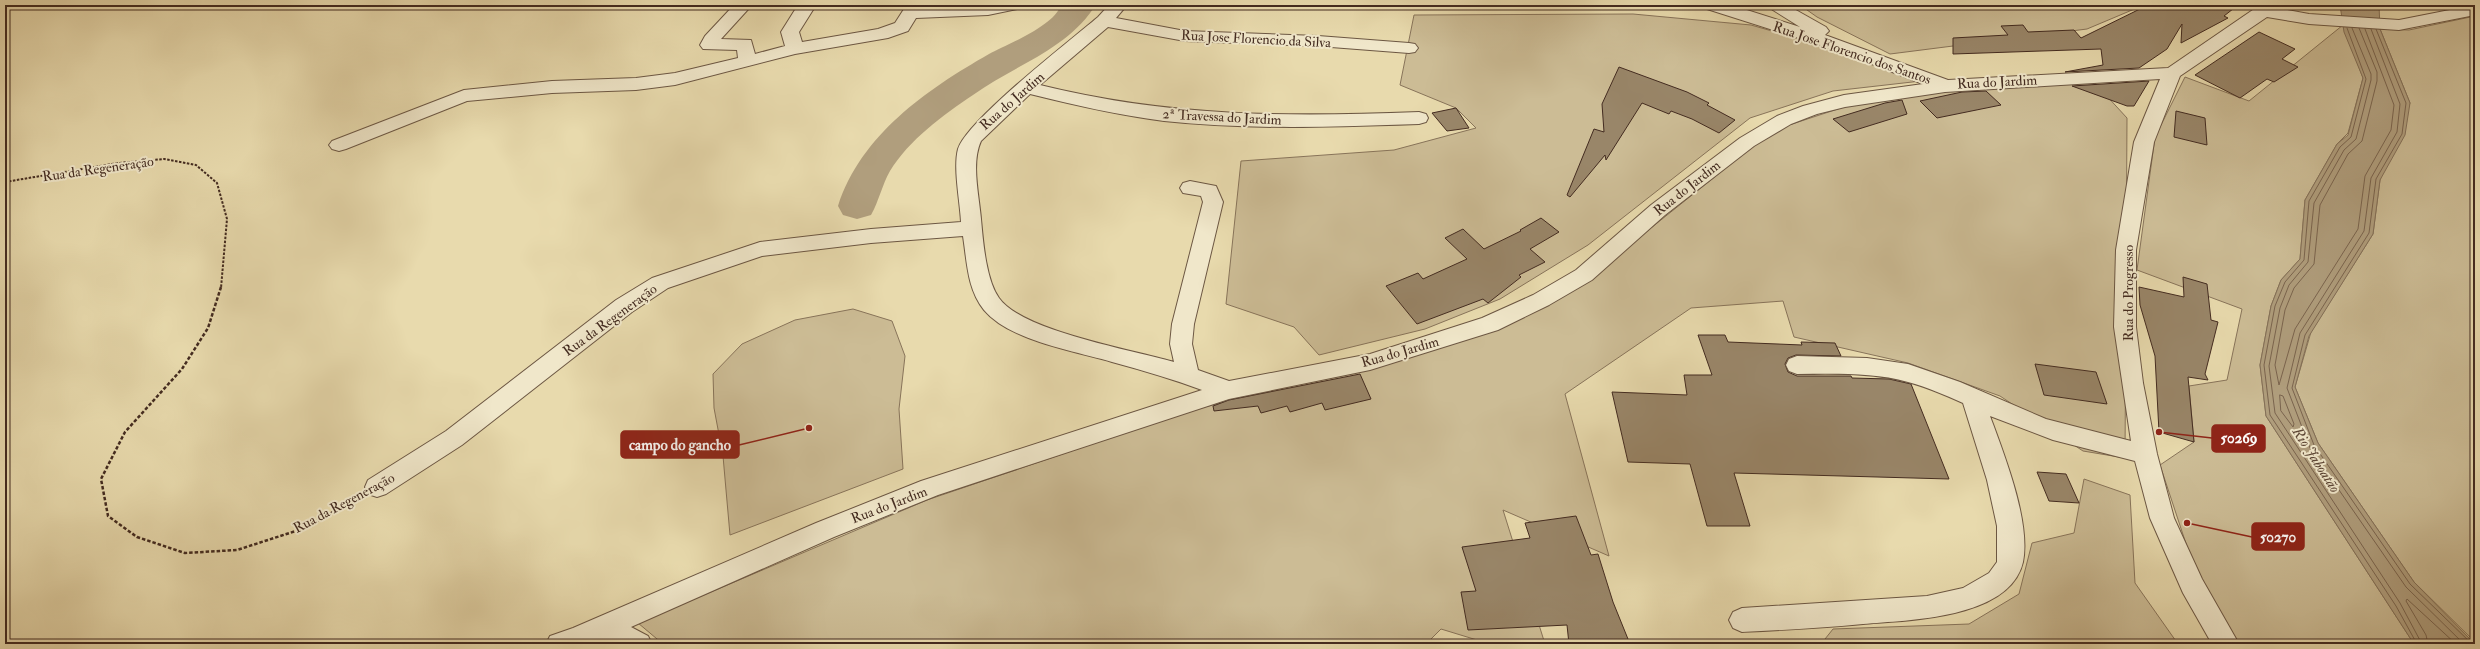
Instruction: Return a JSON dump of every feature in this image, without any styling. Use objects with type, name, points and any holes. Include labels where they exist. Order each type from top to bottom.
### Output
[{"type":"street","points":[[743,5],[710,40],[709,45],[713,47],[745,44],[747,60]]},
{"type":"street","points":[[795,49],[790,32],[807,5]]},
{"type":"street","points":[[339,145],[464,96],[552,86],[658,82],[795,49],[882,34],[902,27],[911,9],[988,10],[1011,5]]},
{"type":"street","name":"Rua do Jardim","points":[[1118,5],[1104,21],[979,130],[968,149],[972,228],[981,286],[992,305],[1008,318],[1035,332],[1188,375],[1228,390]]},
{"type":"street","name":"Rua Jose Florencio dos Santos","points":[[1713,5],[1842,46],[1945,86]]},
{"type":"street","points":[[1774,5],[1817,28],[1842,46]]},
{"type":"street","points":[[2172,73],[2267,8],[2338,21],[2399,25],[2475,10]]},
{"type":"street","name":"Rua Jose Florencio da Silva","points":[[1104,21],[1185,36],[1318,41],[1409,48]]},
{"type":"street","name":"Rua do Jardim","points":[[569,641],[825,530],[930,488],[1228,390],[1370,362],[1490,324],[1541,300],[1584,275],[1658,210],[1747,142],[1784,120],[1844,101],[1945,86],[2172,73]]},
{"type":"street","name":"Rua do Progresso","points":[[2172,73],[2144,142],[2126,250],[2125,327],[2132,383],[2146,454],[2162,518],[2192,585],[2226,644]]},
{"type":"street","name":"2ª Travessa do Jardim","points":[[1027,88],[1127,110],[1213,119],[1325,122],[1419,118]]},
{"type":"street","points":[[1188,375],[1181,344],[1183,324],[1213,202],[1209,192],[1190,188]]},
{"type":"street","name":"Rua da Regeneração","points":[[377,488],[454,438],[624,306],[660,283],[760,249],[871,236],[972,228]]},
{"type":"street","points":[[1797,365],[1886,368],[1937,382],[2072,438],[2146,454]]},
{"type":"street","points":[[1742,620],[1783,619],[1941,604],[1978,594],[2002,578],[2010,564],[2012,538],[2006,507],[1973,398]]},
{"type":"street","points":[[569,641],[629,639],[634,613]]},
{"type":"path","name":"Rua da Regeneração","points":[[5,182],[118,163],[164,159],[196,165],[216,182],[227,219],[222,290],[208,328],[182,369],[125,432],[101,479],[108,516],[137,537],[185,553],[237,550],[305,528],[377,488]]},
{"type":"shaded area","points":[[1800,5],[2144,5],[2087,29],[1890,54],[1817,17]]},
{"type":"shaded area","points":[[1633,14],[1751,25],[1842,51],[1921,81],[1833,91],[1750,118],[1588,245],[1500,299],[1425,329],[1319,355],[1294,327],[1226,304],[1241,161],[1394,150],[1476,128],[1456,108],[1400,85],[1414,15]]},
{"type":"shaded area","points":[[2475,16],[2475,642],[2414,582],[2318,443],[2295,387],[2311,332],[2373,234],[2380,180],[2410,103],[2380,29],[2409,30]]},
{"type":"shaded area","points":[[2343,25],[2363,78],[2348,133],[2337,144],[2305,200],[2300,259],[2281,280],[2271,306],[2260,365],[2266,416],[2414,644],[2239,644],[2200,586],[2160,465],[2194,442],[2189,386],[2227,380],[2242,309],[2137,270],[2155,137],[2185,77],[2249,101]]},
{"type":"shaded area","points":[[2093,81],[2127,118],[2125,458],[2083,451],[2000,396],[1908,363],[1794,337],[1783,301],[1691,308],[1565,394],[1609,556],[1503,510],[1545,644],[1490,644],[1441,629],[1426,644],[663,644],[638,623],[927,500],[1192,410],[1374,366],[1586,280],[1752,147],[1786,126],[1859,102],[1993,85]]},
{"type":"shaded area","points":[[853,309],[892,321],[905,356],[899,409],[903,469],[730,535],[723,456],[714,408],[713,374],[742,344],[795,320]]},
{"type":"shaded area","points":[[2084,479],[2130,495],[2135,583],[2178,644],[1821,644],[1833,629],[1969,624],[2019,594],[2032,543],[2074,533]]},
{"type":"water","name":"Rio Jaboatão","points":[[2340,5],[2379,5],[2380,29],[2410,103],[2405,135],[2380,180],[2373,234],[2309,336],[2295,387],[2318,443],[2414,582],[2475,644],[2414,644],[2266,416],[2260,365],[2271,306],[2281,280],[2300,259],[2305,200],[2337,144],[2348,135],[2363,78],[2344,32]]},
{"type":"building","points":[[2148,5],[2238,5],[2224,16],[2228,18],[2181,43],[2182,24],[2167,49],[2139,68],[2065,72],[2103,65],[2101,49],[1953,54],[1953,38],[2008,35],[2001,26],[2023,25],[2028,32],[2074,30],[2081,38]]},
{"type":"building","points":[[2259,32],[2295,49],[2282,59],[2298,67],[2274,82],[2267,79],[2240,98],[2195,75]]},
{"type":"building","points":[[1619,67],[1687,92],[1709,103],[1707,105],[1735,120],[1719,133],[1692,119],[1671,111],[1669,114],[1642,103],[1606,160],[1605,155],[1570,197],[1567,195],[1594,129],[1604,132],[1602,104]]},
{"type":"building","points":[[2149,81],[2134,106],[2127,106],[2072,86]]},
{"type":"building","points":[[1986,91],[2001,105],[1937,118],[1920,101],[1962,92]]},
{"type":"building","points":[[1902,100],[1907,114],[1849,132],[1833,119],[1885,103]]},
{"type":"building","points":[[1456,108],[1469,128],[1447,131],[1432,113]]},
{"type":"building","points":[[2176,111],[2205,118],[2207,145],[2174,137]]},
{"type":"building","points":[[1541,218],[1559,232],[1530,249],[1545,262],[1519,275],[1521,277],[1488,303],[1483,299],[1417,324],[1386,286],[1418,273],[1423,279],[1467,259],[1445,238],[1463,229],[1484,249],[1521,231],[1520,230]]},
{"type":"building","points":[[2183,277],[2207,284],[2211,320],[2218,322],[2205,374],[2208,380],[2188,377],[2194,442],[2159,432],[2155,356],[2140,305],[2139,287],[2184,297]]},
{"type":"building","points":[[1698,335],[1725,335],[1728,342],[1802,345],[1801,342],[1835,343],[1841,356],[1796,355],[1788,358],[1785,364],[1788,372],[1797,376],[1851,376],[1852,378],[1889,379],[1911,384],[1949,479],[1734,473],[1750,526],[1707,526],[1690,464],[1628,462],[1612,392],[1687,395],[1684,375],[1712,375]]},
{"type":"building","points":[[2035,364],[2096,372],[2107,404],[2044,395]]},
{"type":"building","points":[[1360,374],[1371,399],[1325,410],[1322,403],[1290,412],[1287,406],[1261,413],[1258,406],[1214,411],[1213,406],[1229,400]]},
{"type":"building","points":[[2037,472],[2066,474],[2079,503],[2049,501]]},
{"type":"building","points":[[1576,516],[1591,555],[1598,554],[1613,602],[1630,644],[1569,644],[1567,625],[1468,630],[1461,592],[1476,591],[1462,547],[1530,538],[1525,523]]},
{"type":"waterway","points":[[857,206],[864,184],[877,162],[914,122],[960,87],[1002,61],[1047,37],[1077,9],[1077,5]]},
{"type":"place","name":"campo do gancho","points":[[809,428]]},
{"type":"place","name":"50269","points":[[2159,432]]},
{"type":"place","name":"50270","points":[[2187,523]]}]
